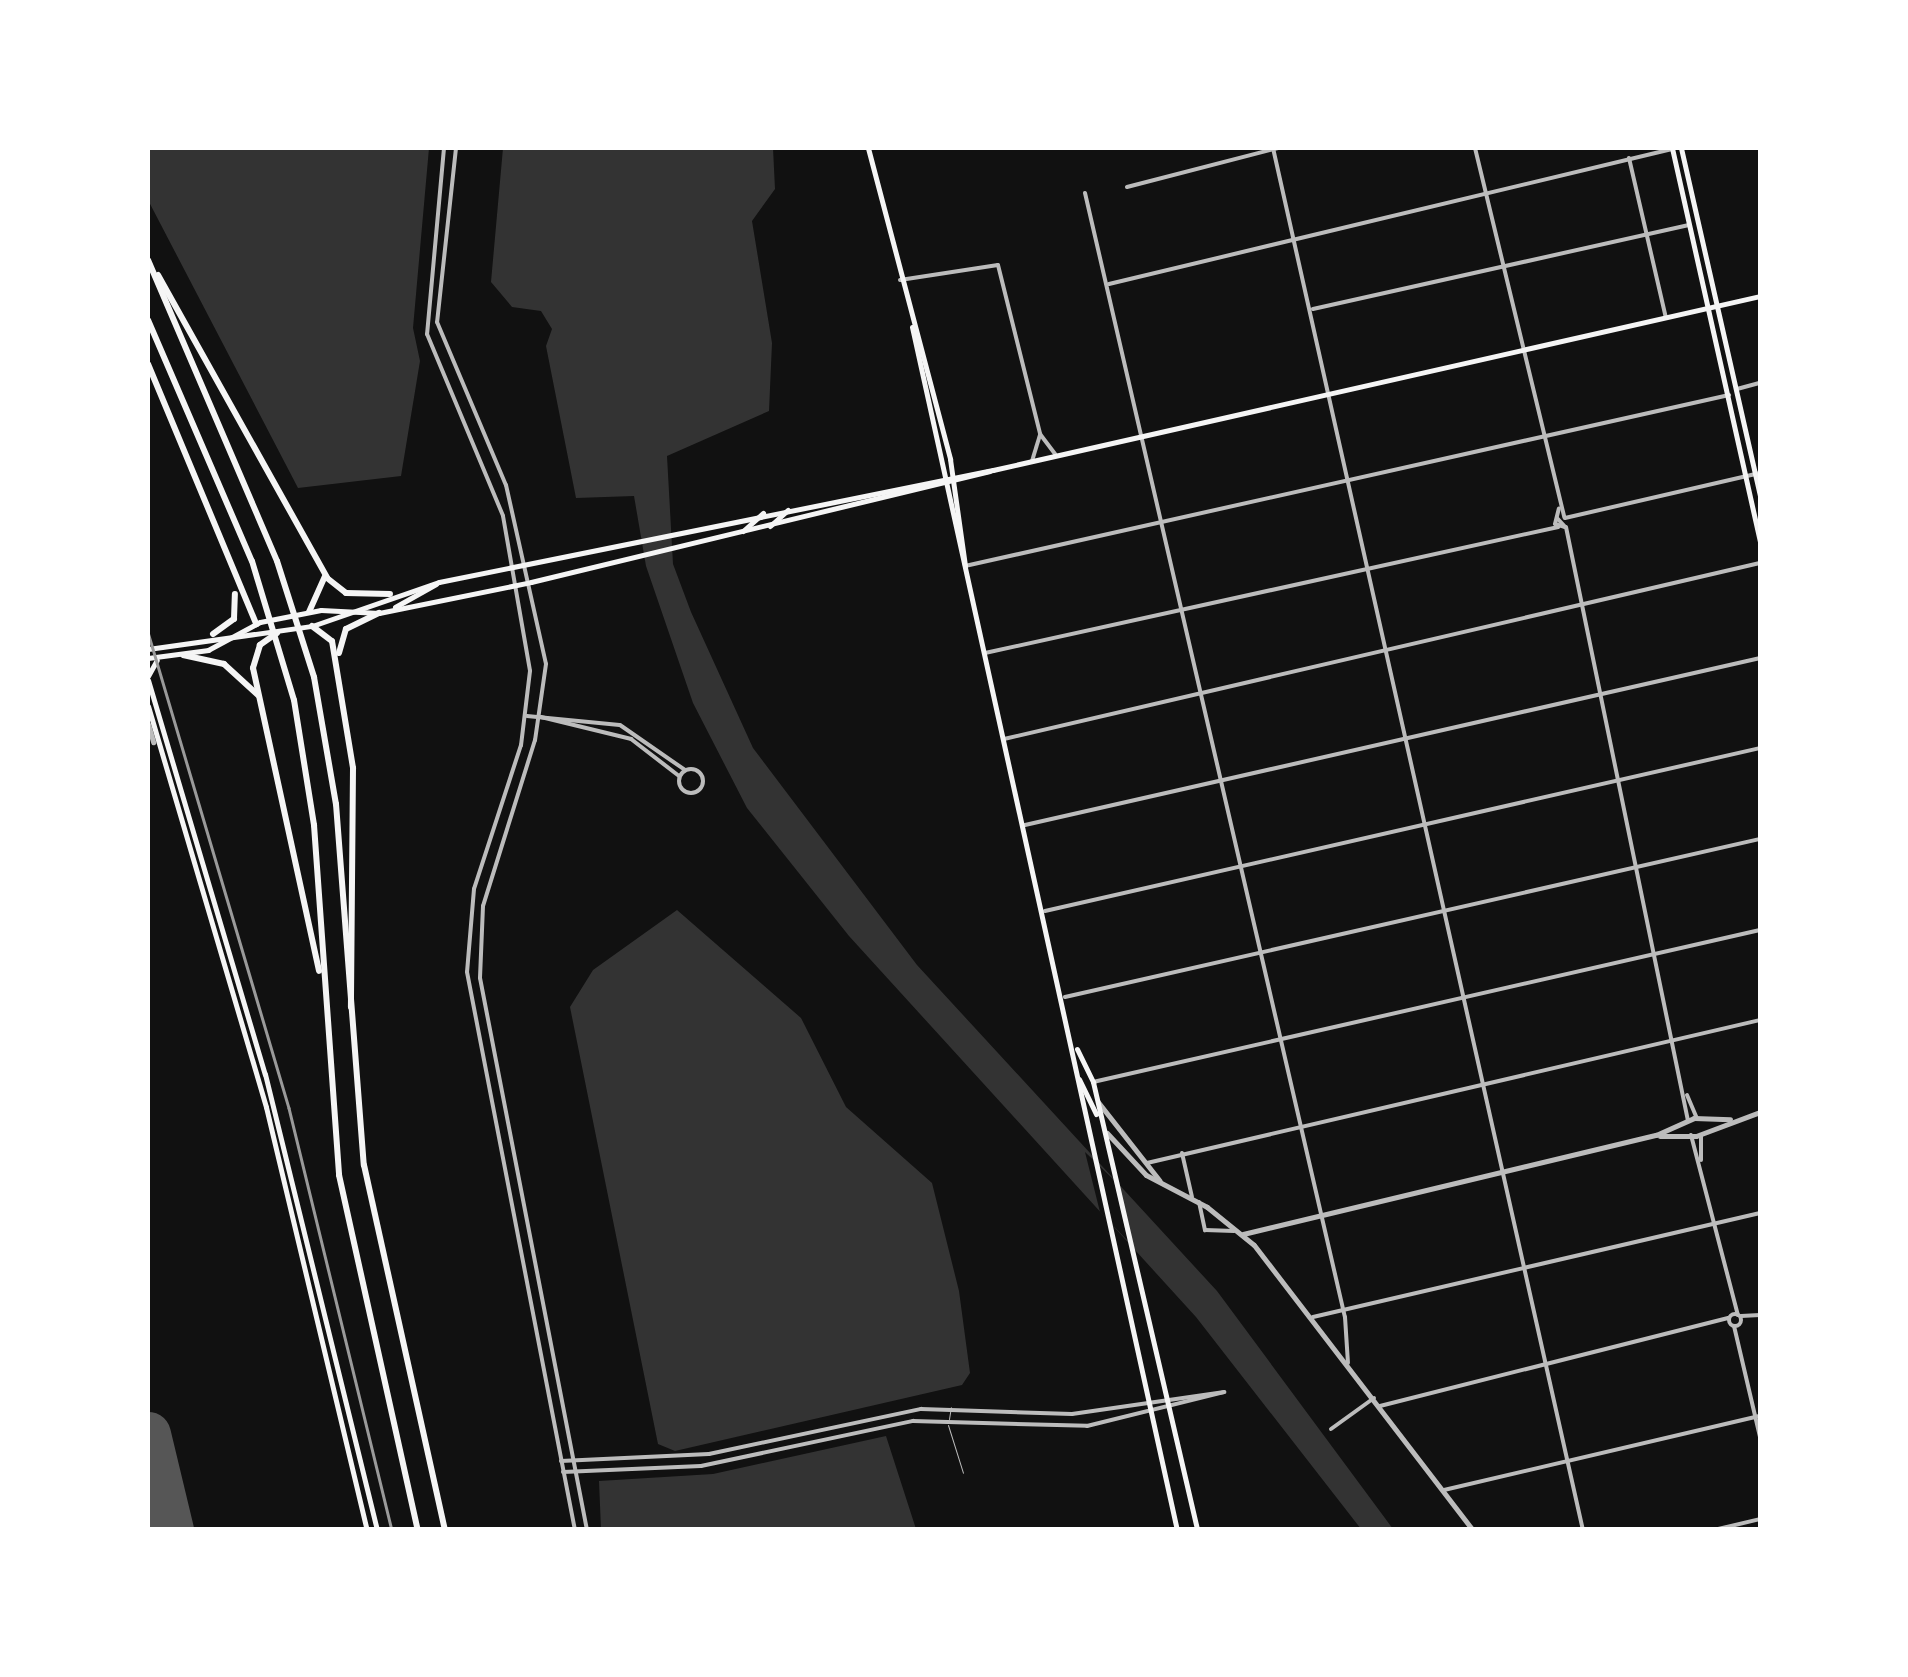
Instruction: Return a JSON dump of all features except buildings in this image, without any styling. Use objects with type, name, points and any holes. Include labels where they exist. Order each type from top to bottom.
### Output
[{"type":"highway","points":[[148,258],[325,574],[346,593],[390,594]]},
{"type":"highway","points":[[148,258],[291,599],[306,648],[336,804],[349,1028],[378,1246],[445,1530]]},
{"type":"highway","points":[[148,320],[268,604],[282,653],[311,792],[320,972],[344,1206],[418,1530]]},
{"type":"highway","points":[[148,364],[236,587],[256,624]]},
{"type":"highway","points":[[309,612],[325,574]]},
{"type":"highway","points":[[213,634],[234,619],[236,587]]},
{"type":"highway","points":[[339,664],[346,629],[380,613]]},
{"type":"highway","points":[[312,626],[329,634],[339,664],[358,846],[349,1028]]},
{"type":"highway","points":[[278,632],[253,658],[320,972]]},
{"type":"highway","points":[[183,655],[231,668],[264,703]]},
{"type":"main road","points":[[868,148],[953,472],[965,566]]},
{"type":"main road","points":[[1672,148],[1685,163]]},
{"type":"main road","points":[[1672,148],[1760,543]]},
{"type":"main road","points":[[1681,148],[1760,496]]},
{"type":"main road","points":[[148,658],[183,655],[256,624],[309,612],[380,613],[530,582],[955,485],[993,470],[1056,455],[1760,296]]},
{"type":"main road","points":[[912,327],[942,488],[965,566],[1065,996],[1095,1162],[1178,1530]]},
{"type":"main road","points":[[148,650],[213,634],[278,632],[312,626],[390,594],[438,582],[941,474],[993,470]]},
{"type":"main road","points":[[770,527],[794,506]]},
{"type":"main road","points":[[736,535],[763,513]]},
{"type":"main road","points":[[393,610],[438,582]]},
{"type":"main road","points":[[160,658],[148,678],[266,1074],[377,1530]]},
{"type":"main road","points":[[148,706],[153,742],[266,1107],[367,1530]]},
{"type":"main road","points":[[1077,1049],[1093,1082],[1122,1237],[1196,1530]]},
{"type":"main road","points":[[1078,1077],[1099,1121]]},
{"type":"street","points":[[444,148],[426,272],[432,354],[485,464],[515,567],[527,716],[477,874],[467,972],[575,1530]]},
{"type":"street","points":[[456,148],[438,274],[442,344],[502,472],[546,664],[541,717],[489,877],[480,972],[588,1530]]},
{"type":"street","points":[[1127,187],[1275,148],[1410,738],[1583,1530]]},
{"type":"street","points":[[1475,148],[1559,508],[1687,1095],[1687,1122],[1701,1160],[1732,1307],[1730,1317]]},
{"type":"street","points":[[1108,285],[1485,190],[1672,148]]},
{"type":"street","points":[[1629,158],[1666,318]]},
{"type":"street","points":[[1085,193],[1144,436],[1342,1310],[1348,1363]]},
{"type":"street","points":[[1312,309],[1690,225]]},
{"type":"street","points":[[900,280],[996,262],[1040,434],[1056,455]]},
{"type":"street","points":[[426,272],[438,274]]},
{"type":"street","points":[[1738,389],[1760,384]]},
{"type":"street","points":[[965,566],[1729,395]]},
{"type":"street","points":[[1032,461],[1040,434]]},
{"type":"street","points":[[985,653],[1546,526],[1562,527],[1576,520],[1758,474]]},
{"type":"street","points":[[1560,518],[1562,527]]},
{"type":"street","points":[[1546,526],[1560,518],[1576,520]]},
{"type":"street","points":[[1754,570],[1760,563]]},
{"type":"street","points":[[1004,739],[1754,570],[1760,572]]},
{"type":"street","points":[[1025,826],[1760,658]]},
{"type":"street","points":[[527,716],[541,717],[627,728],[685,770],[700,773],[700,788],[685,792],[679,776],[631,739],[541,717]]},
{"type":"street","points":[[148,724],[153,742]]},
{"type":"street","points":[[1045,911],[1760,748]]},
{"type":"street","points":[[679,776],[685,770]]},
{"type":"street","points":[[1065,996],[1760,839]]},
{"type":"street","points":[[477,874],[489,877]]},
{"type":"street","points":[[1093,1082],[1760,930]]},
{"type":"street","points":[[1144,1164],[1182,1152],[1760,1020]]},
{"type":"street","points":[[1687,1095],[1702,1132],[1701,1160]]},
{"type":"street","points":[[1096,1098],[1160,1181]]},
{"type":"street","points":[[1656,1135],[1690,1135],[1760,1112]]},
{"type":"street","points":[[493,1118],[506,1121]]},
{"type":"street","points":[[1182,1152],[1206,1230],[1241,1232],[1656,1135],[1698,1119],[1730,1119]]},
{"type":"street","points":[[1099,1121],[1132,1163],[1241,1232],[1313,1317],[1473,1530]]},
{"type":"street","points":[[1313,1317],[1760,1213]]},
{"type":"street","points":[[1732,1307],[1739,1315]]},
{"type":"street","points":[[1380,1406],[1722,1324],[1737,1325],[1760,1314]]},
{"type":"street","points":[[1739,1315],[1738,1334],[1760,1437]]},
{"type":"street","points":[[1730,1317],[1737,1325]]},
{"type":"street","points":[[1722,1324],[1730,1317],[1749,1317]]},
{"type":"street","points":[[562,1462],[700,1455],[951,1407],[1060,1414],[1166,1404],[1224,1392],[1166,1404],[1150,1414],[1078,1427],[949,1419],[701,1466],[563,1472]]},
{"type":"street","points":[[1331,1429],[1374,1398]]},
{"type":"street","points":[[1444,1490],[1758,1417]]},
{"type":"street","points":[[1714,1530],[1760,1518]]},
{"type":"lane","points":[[951,1407],[949,1419],[963,1473]]},
{"type":"shaded area","points":[[148,148],[429,148],[413,328],[420,361],[401,476],[298,488],[148,200]]},
{"type":"shaded area","points":[[503,148],[773,148],[775,189],[752,221],[772,343],[769,411],[667,456],[673,564],[691,612],[753,748],[917,965],[1217,1291],[1393,1529],[1361,1529],[1196,1317],[849,936],[747,808],[693,703],[646,566],[634,496],[576,498],[546,346],[552,329],[541,311],[512,307],[491,282]]},
{"type":"shaded area","points":[[677,910],[801,1018],[846,1107],[932,1183],[959,1291],[970,1373],[962,1385],[675,1451],[658,1444],[570,1007],[593,970]]},
{"type":"shaded area","points":[[886,1436],[916,1529],[601,1529],[599,1481],[713,1474]]},
{"type":"pier","points":[[1085,1152],[1114,1180],[1128,1241],[1100,1212]]},
{"type":"taxiway","points":[[148,1464],[152,1530]]},
{"type":"runway","points":[[148,1434],[171,1530]]},
{"type":"railway","points":[[148,632],[289,1108],[392,1530]]}]
